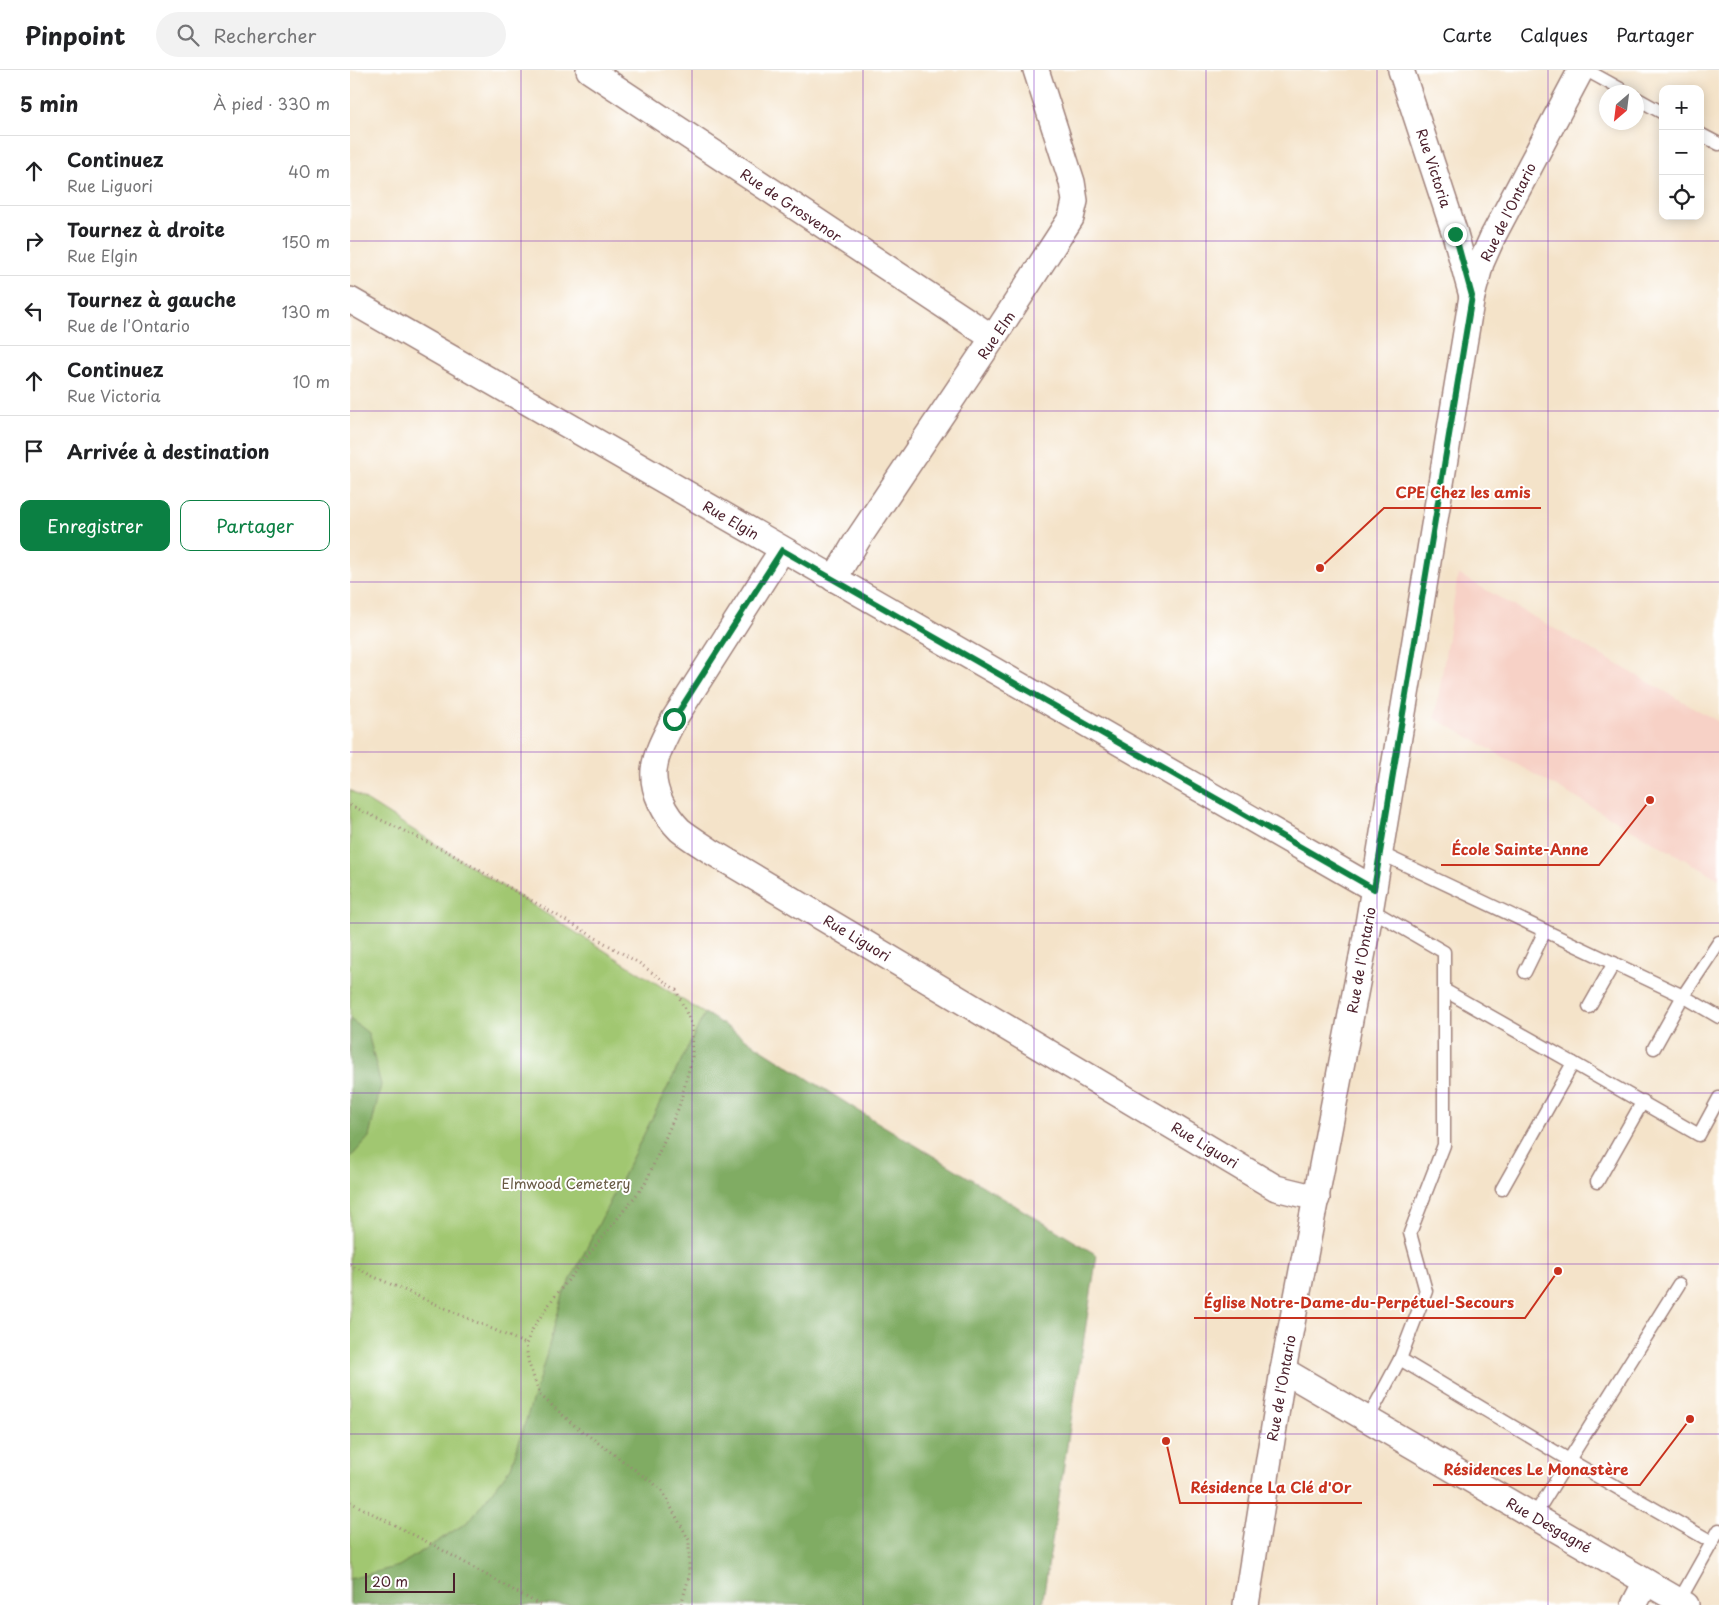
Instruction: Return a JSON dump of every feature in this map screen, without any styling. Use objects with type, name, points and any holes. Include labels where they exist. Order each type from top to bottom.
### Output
[{"type":"street","name":"Rue de Grosvenor","points":[[589,70],[993,338]]},
{"type":"street","name":"Rue Elm","points":[[834,579],[858,539],[1062,235],[1071,218],[1075,201],[1072,182],[1036,70]]},
{"type":"street","name":"Rue Victoria","points":[[1402,70],[1455,234],[1472,296]]},
{"type":"street","name":"Rue de l'Ontario","points":[[1246,1605],[1283,1370],[1380,853],[1472,296],[1481,263],[1493,236],[1582,70]]},
{"type":"street","name":"Rue Elgin","points":[[350,300],[834,579],[1372,899]]},
{"type":"street","name":"Rue Liguori","points":[[782,550],[674,719],[661,747],[654,771],[656,791],[665,810],[680,829],[721,857],[1276,1188],[1316,1198]]},
{"type":"street","name":"Rue Desgagné","points":[[1283,1370],[1682,1603]]},
{"type":"street","points":[[1634,1605],[1646,1582]]},
{"type":"lane","points":[[1586,70],[1613,85]]},
{"type":"lane","points":[[1644,102],[1659,111]]},
{"type":"lane","points":[[1704,136],[1719,144]]},
{"type":"lane","points":[[1380,853],[1683,996],[1719,1017]]},
{"type":"lane","points":[[1368,1420],[1400,1359],[1426,1291],[1410,1233],[1444,1146],[1444,952],[1372,899]]},
{"type":"lane","points":[[1525,972],[1545,931]]},
{"type":"lane","points":[[1654,1048],[1683,996],[1719,942]]},
{"type":"lane","points":[[1589,1007],[1614,963]]},
{"type":"lane","points":[[1444,990],[1699,1135],[1719,1098]]},
{"type":"lane","points":[[1502,1190],[1573,1063]]},
{"type":"lane","points":[[1597,1182],[1642,1101]]},
{"type":"lane","points":[[1534,1516],[1679,1284]]},
{"type":"lane","points":[[1400,1359],[1569,1460],[1712,1542]]},
{"type":"lane","points":[[1682,1603],[1719,1530]]},
{"type":"path","points":[[350,805],[448,852],[639,962],[676,990],[692,1025],[692,1058],[679,1107],[645,1184],[552,1300],[533,1328],[526,1344],[528,1361],[540,1395],[574,1425],[661,1489],[689,1540],[689,1577],[681,1605]]},
{"type":"path","points":[[350,1264],[370,1275],[526,1344]]},
{"type":"path","points":[[350,1502],[437,1547],[540,1605]]},
{"type":"shaded area","points":[[1458,574],[1719,722],[1719,879],[1435,718]]},
{"type":"green space","name":"Elmwood Cemetery","points":[[350,790],[854,1108],[673,1442],[350,1605]]},
{"type":"green space","points":[[705,1013],[854,1108],[1097,1255],[1042,1605],[350,1605],[350,1579],[399,1566],[469,1521],[511,1467],[542,1370],[563,1295]]},
{"type":"green space","points":[[350,1019],[368,1033],[381,1085],[369,1137],[350,1158]]},
{"type":"place","name":"CPE Chez les amis","points":[[1320,568]]},
{"type":"place","name":"École Sainte-Anne","points":[[1650,800]]},
{"type":"place","name":"Église Notre-Dame-du-Perpétuel-Secours","points":[[1558,1271]]},
{"type":"place","name":"Résidences Le Monastère","points":[[1690,1419]]},
{"type":"place","name":"Résidence La Clé d'Or","points":[[1166,1441]]},
{"type":"route","points":[[674,719],[782,550],[1374,889],[1472,296],[1455,234]]}]
